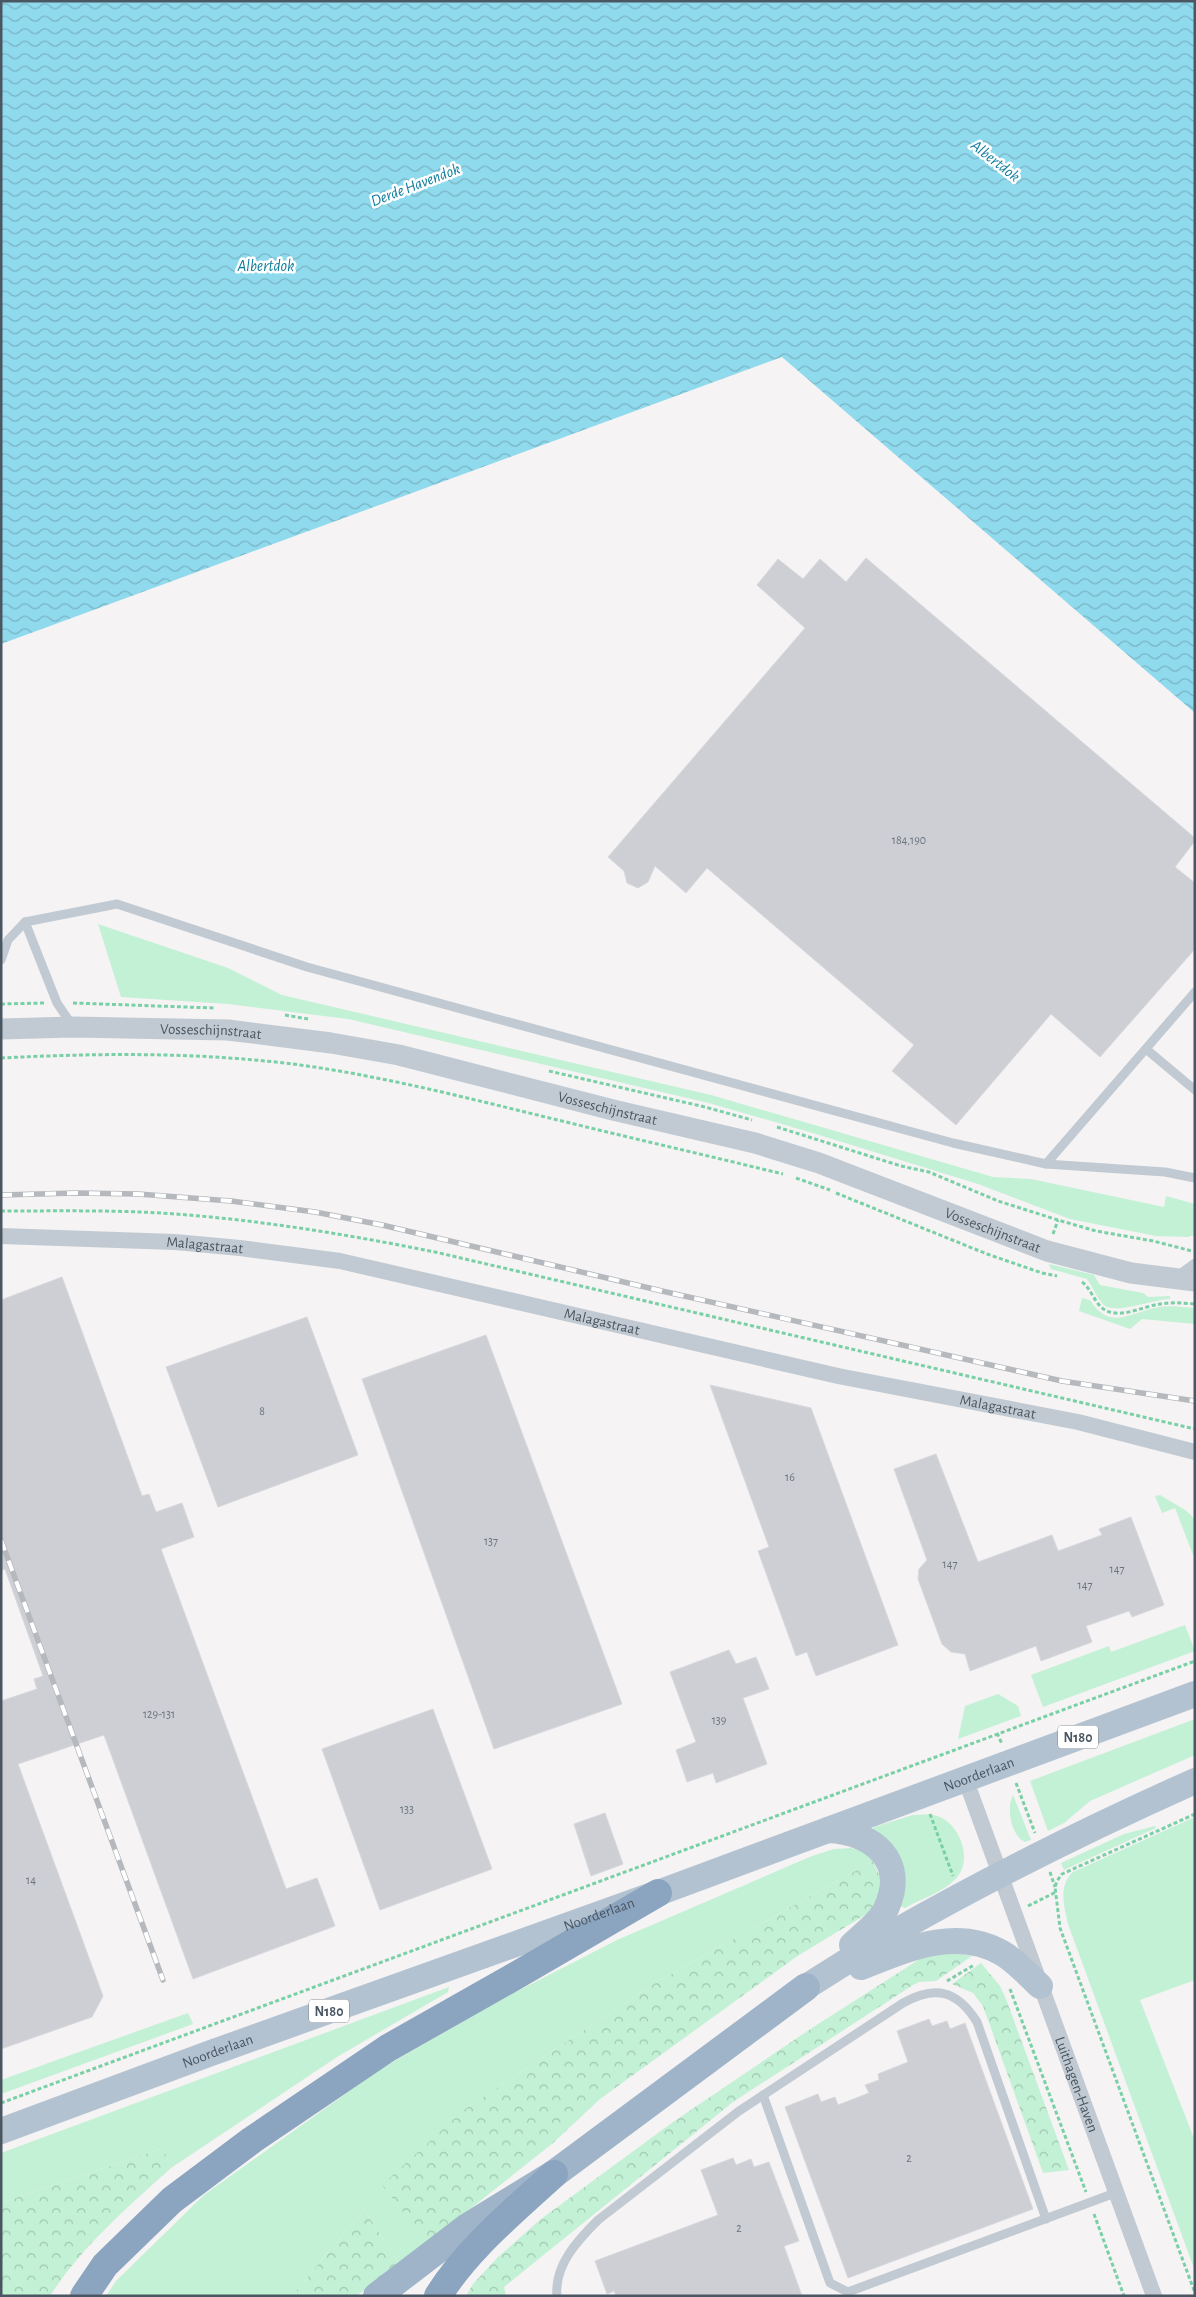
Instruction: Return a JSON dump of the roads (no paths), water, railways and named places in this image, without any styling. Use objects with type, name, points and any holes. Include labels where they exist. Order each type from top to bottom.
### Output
[{"type":"highway","points":[[84,2296],[105,2265],[172,2200],[252,2140],[388,2048],[658,1893]]},
{"type":"highway","points":[[378,2296],[466,2228],[554,2174],[806,1987]]},
{"type":"highway","points":[[438,2296],[457,2268],[477,2245],[554,2174]]},
{"type":"main road","name":"Noorderlaan","points":[[1,2131],[211,2053],[658,1893],[1195,1694]]},
{"type":"main road","points":[[806,1987],[892,1934],[999,1875],[1098,1825],[1195,1782]]},
{"type":"main road","points":[[806,1987],[876,1923],[885,1910],[893,1881],[885,1856],[873,1843],[858,1835],[824,1830]]},
{"type":"main road","points":[[806,1987],[908,1949],[931,1942],[952,1941],[979,1944],[1003,1954],[1040,1986]]},
{"type":"street","name":"Vosseschijnstraat","points":[[1,1029],[73,1027],[228,1030],[331,1043],[399,1055],[755,1144],[819,1163],[1047,1251],[1131,1273],[1185,1280]]},
{"type":"street","name":"Malagastraat","points":[[1,1236],[146,1240],[204,1244],[340,1261],[838,1376],[1078,1422],[1195,1452]]},
{"type":"street","name":"Luithagen-Haven","points":[[965,1778],[1154,2296]]},
{"type":"lane","points":[[1,960],[8,940],[25,922],[118,904],[307,967],[953,1143],[1046,1164],[1165,1172],[1195,1178]]},
{"type":"lane","points":[[25,922],[57,1003],[73,1027]]},
{"type":"lane","points":[[1046,1164],[1195,992]]},
{"type":"lane","points":[[1146,1049],[1195,1090]]},
{"type":"lane","points":[[1185,1280],[1195,1263]]},
{"type":"lane","points":[[557,2296],[556,2289],[562,2265],[578,2241],[598,2220],[763,2095],[902,2003],[915,1996],[932,1992],[958,1999],[968,2007],[977,2022],[1046,2219]]},
{"type":"lane","points":[[763,2095],[830,2283],[849,2294],[1116,2193]]},
{"type":"water","name":"Albertdok","points":[[1,1],[1195,1],[1195,713],[782,357],[1,644]]},
{"type":"railway","points":[[1,1195],[138,1194],[231,1201],[315,1212],[382,1225],[662,1291],[1062,1381],[1195,1401]]},
{"type":"railway","points":[[1,1540],[163,1980]]},
{"type":"water label","name":"Derde Havendok","points":[[415,184]]}]
